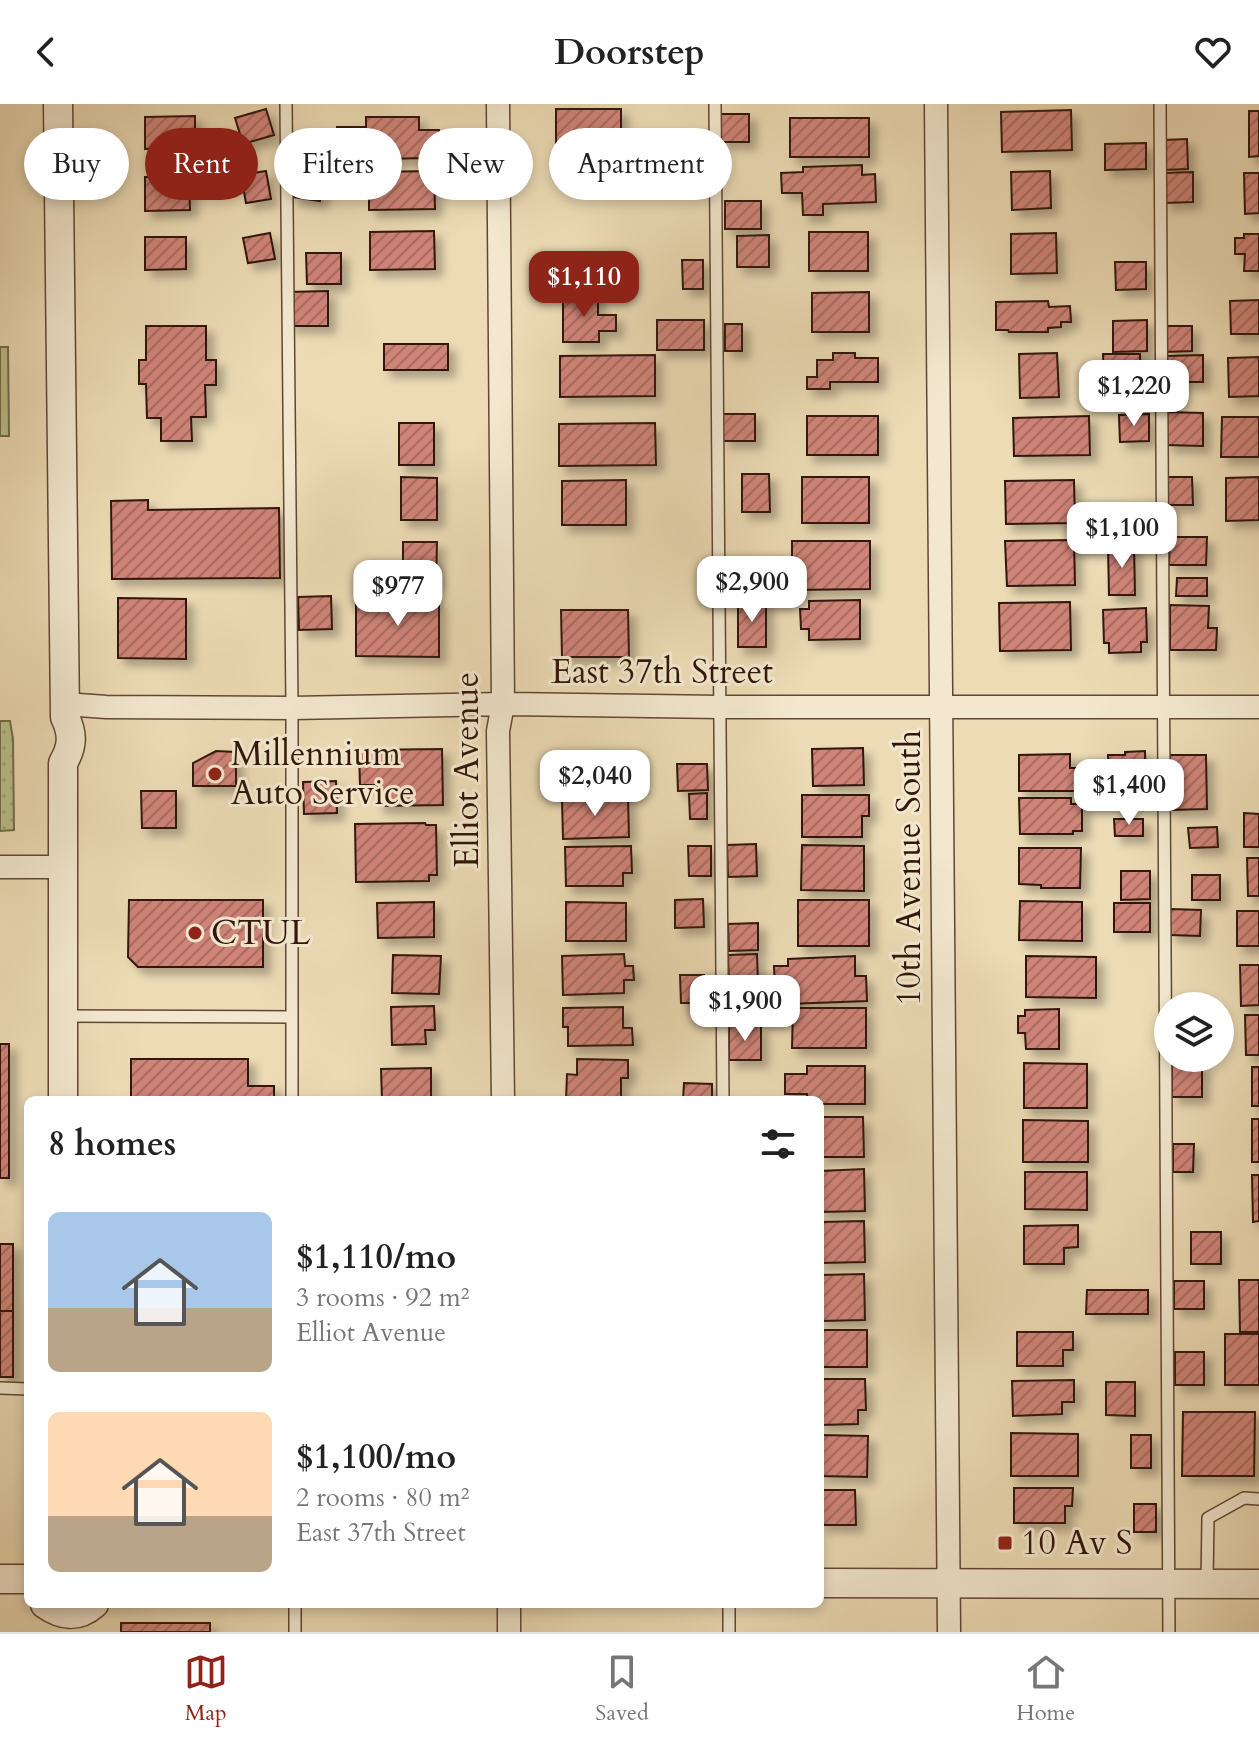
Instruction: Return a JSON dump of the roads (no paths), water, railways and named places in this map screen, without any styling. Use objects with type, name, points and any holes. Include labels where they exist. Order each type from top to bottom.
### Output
[{"type":"street","points":[[58,104],[64,732],[63,1096]]},
{"type":"street","name":"Elliot Avenue","points":[[498,104],[503,704],[498,731],[503,1096]]},
{"type":"street","name":"10th Avenue South","points":[[936,104],[949,1632]]},
{"type":"street","name":"East 37th Street","points":[[64,732],[106,707],[292,708],[503,704],[1259,707]]},
{"type":"street","points":[[0,867],[63,867]]},
{"type":"street","points":[[0,1579],[24,1579]]},
{"type":"street","points":[[824,1583],[1259,1584]]},
{"type":"street","points":[[509,1608],[509,1632]]},
{"type":"lane","points":[[286,104],[292,1096]]},
{"type":"lane","points":[[715,104],[723,1096]]},
{"type":"lane","points":[[1160,104],[1169,1632]]},
{"type":"lane","points":[[63,1016],[292,1017]]},
{"type":"lane","points":[[0,1388],[24,1389]]},
{"type":"lane","points":[[1207,1584],[1208,1518],[1244,1498],[1259,1499]]},
{"type":"lane","points":[[295,1608],[295,1632]]},
{"type":"lane","points":[[729,1608],[729,1632]]},
{"type":"place","name":"Millennium Auto Service","points":[[215,774]]},
{"type":"place","name":"CTUL","points":[[195,933]]},
{"type":"place","name":"10 Av S","points":[[1005,1543]]}]
